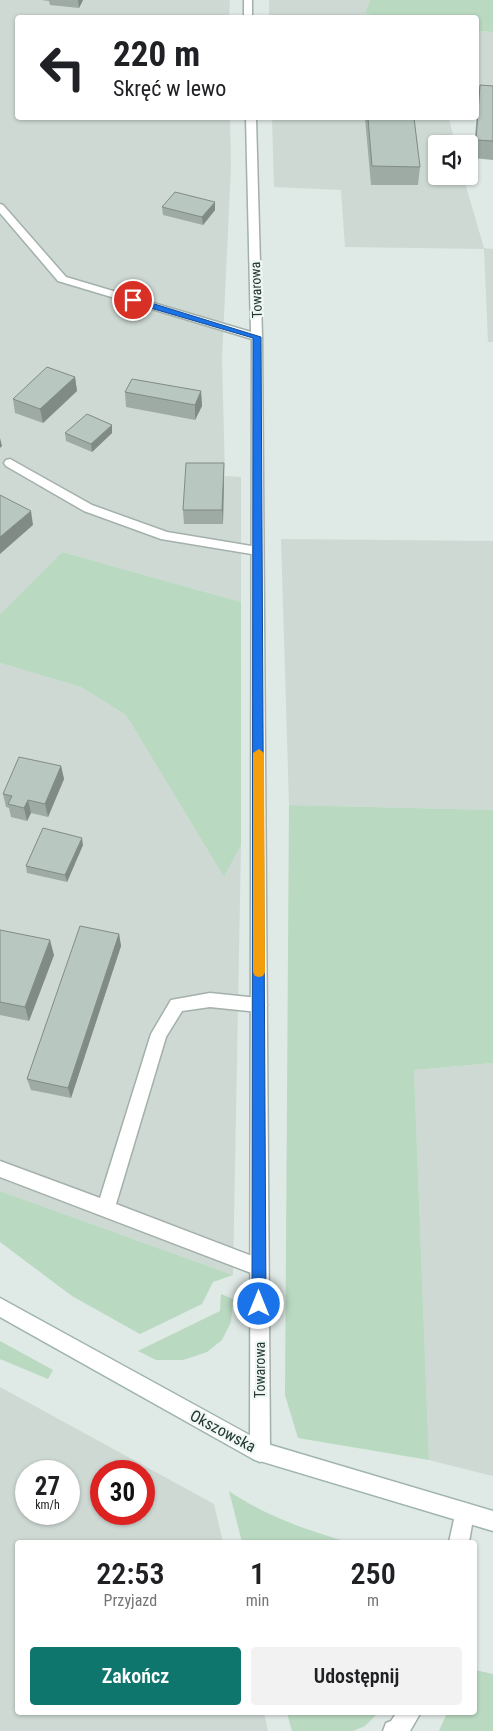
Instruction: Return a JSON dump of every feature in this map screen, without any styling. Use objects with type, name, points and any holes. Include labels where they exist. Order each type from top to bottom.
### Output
[{"type":"street","points":[[248,0],[248,15]]},
{"type":"street","name":"Towarowa","points":[[251,120],[257,337],[260,1452]]},
{"type":"street","points":[[0,206],[62,279],[257,337]]},
{"type":"street","points":[[10,463],[88,508],[164,536],[257,551]]},
{"type":"street","points":[[106,1210],[159,1034],[177,1005],[210,1000],[259,1005]]},
{"type":"street","points":[[0,1169],[259,1268]]},
{"type":"street","name":"Okszowska","points":[[0,1307],[260,1452],[493,1521]]},
{"type":"street","points":[[459,1540],[464,1513]]},
{"type":"street","points":[[394,1731],[399,1729],[408,1715]]},
{"type":"shaded area","points":[[0,0],[230,0],[229,15],[15,15],[15,120],[230,120],[231,167],[222,359],[225,476],[241,477],[241,602],[62,552],[0,614]]},
{"type":"shaded area","points":[[269,0],[370,0],[365,13],[376,15],[269,15]]},
{"type":"shaded area","points":[[479,31],[493,32],[493,100],[479,98]]},
{"type":"shaded area","points":[[272,120],[449,120],[453,135],[428,135],[428,185],[466,185],[484,248],[493,249],[493,342],[488,342],[484,249],[345,247],[341,190],[274,187]]},
{"type":"shaded area","points":[[281,539],[493,541],[493,810],[289,805]]},
{"type":"shaded area","points":[[0,663],[81,687],[126,715],[224,877],[241,845],[233,1275],[0,1191]]},
{"type":"shaded area","points":[[493,1063],[493,1476],[429,1460],[414,1070]]},
{"type":"shaded area","points":[[0,1387],[134,1460],[90,1460],[90,1525],[155,1525],[155,1472],[214,1504],[223,1540],[15,1540],[15,1715],[264,1715],[268,1731],[0,1731]]},
{"type":"green space","points":[[370,0],[493,0],[493,32],[479,31],[479,15],[373,15],[365,13]]},
{"type":"green space","points":[[62,552],[241,602],[241,845],[224,877],[126,715],[81,687],[0,663],[0,614]]},
{"type":"green space","points":[[289,805],[493,810],[493,1063],[414,1070],[429,1460],[298,1438],[285,1395]]},
{"type":"green space","points":[[0,1191],[233,1275],[213,1282],[202,1304],[140,1334],[72,1296],[0,1242]]},
{"type":"green space","points":[[221,1294],[233,1299],[231,1322],[222,1340],[207,1352],[183,1360],[156,1360],[138,1351],[220,1311]]},
{"type":"green space","points":[[0,1341],[53,1370],[48,1379],[0,1359]]},
{"type":"green space","points":[[229,1491],[271,1515],[342,1540],[241,1540]]},
{"type":"green space","points":[[477,1670],[493,1674],[493,1731],[439,1731],[446,1715],[477,1715]]},
{"type":"green space","points":[[288,1715],[376,1715],[365,1726],[353,1731],[292,1731]]},
{"type":"building","points":[[480,85],[493,86],[493,141],[478,140],[478,135],[476,135],[477,120],[479,120]]},
{"type":"building","points":[[368,120],[414,120],[420,167],[372,166]]},
{"type":"building","points":[[175,192],[215,202],[202,217],[162,207]]},
{"type":"building","points":[[47,367],[75,377],[40,409],[13,399]]},
{"type":"building","points":[[132,379],[201,391],[195,405],[125,392]]},
{"type":"building","points":[[87,414],[112,425],[91,444],[65,433]]},
{"type":"building","points":[[186,463],[224,463],[222,510],[183,510]]},
{"type":"building","points":[[0,495],[31,511],[0,537]]},
{"type":"building","points":[[19,757],[61,766],[45,804],[28,800],[24,808],[8,804],[12,796],[3,794]]},
{"type":"building","points":[[43,828],[82,838],[65,875],[26,866]]},
{"type":"building","points":[[80,926],[119,934],[68,1088],[27,1079]]},
{"type":"building","points":[[0,930],[50,940],[25,1007],[0,1002]]},
{"type":"slow traffic","points":[[259,753],[259,972]]},
{"type":"route","points":[[133,300],[257,337],[260,927],[259,1304]]}]
